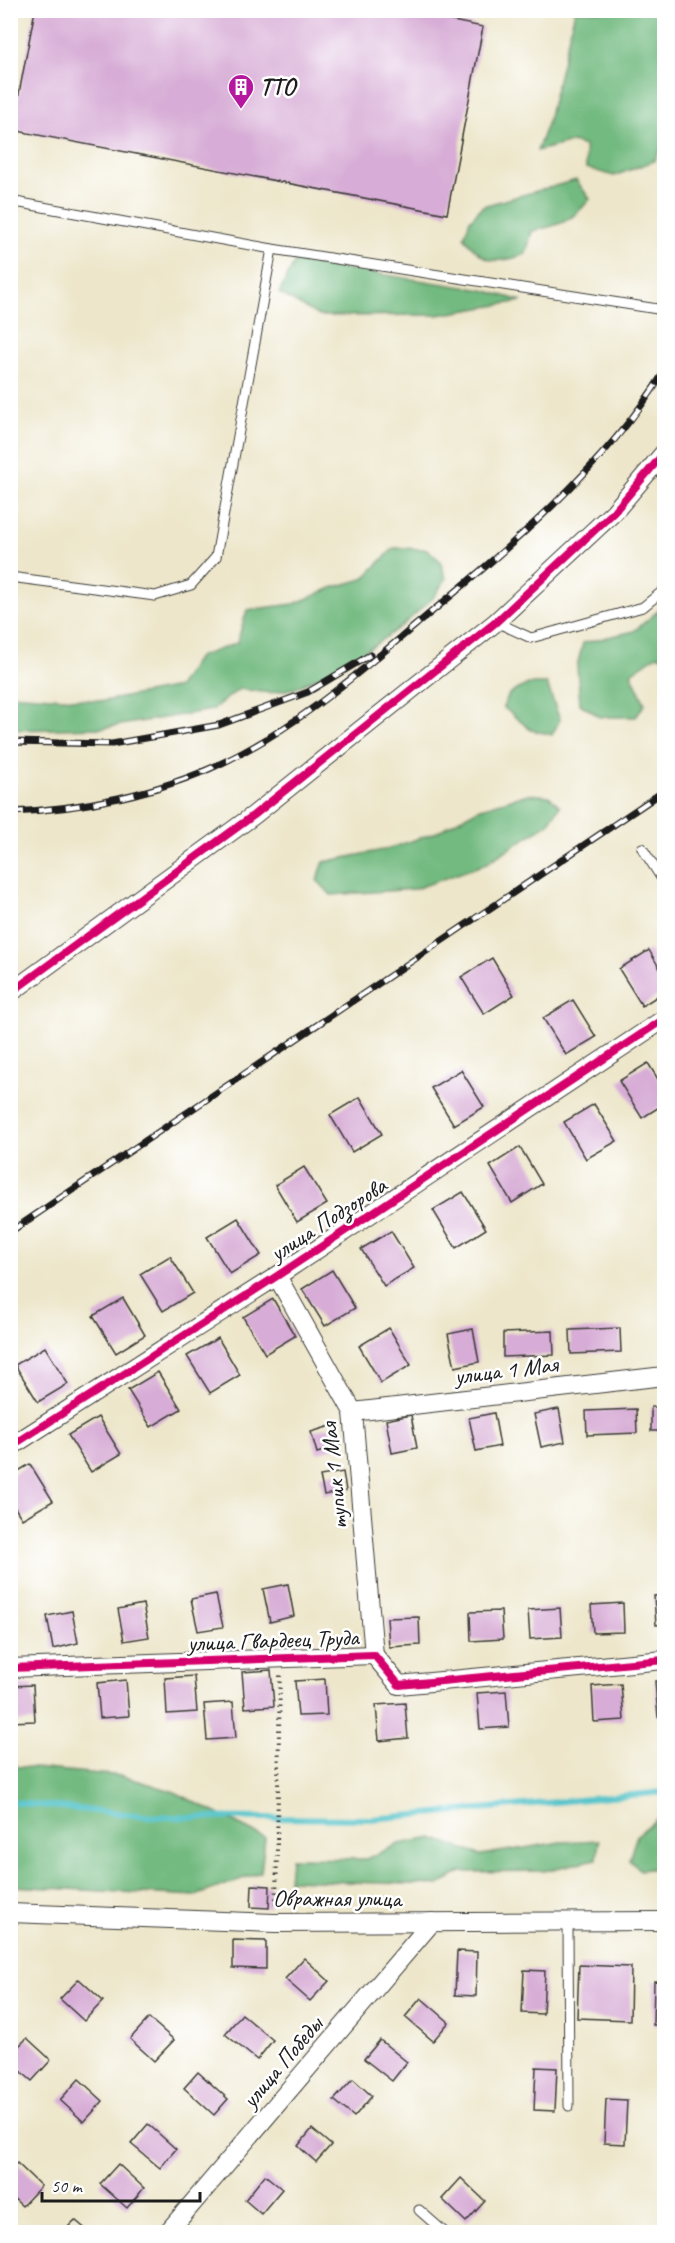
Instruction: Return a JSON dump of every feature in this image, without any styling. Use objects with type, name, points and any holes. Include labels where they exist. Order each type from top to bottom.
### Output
[{"type":"street","points":[[10,993],[254,815],[496,622],[614,512],[664,453]]},
{"type":"street","name":"улица Подзорова","points":[[10,1447],[277,1276],[664,1019]]},
{"type":"street","name":"тупик 1 Мая","points":[[277,1276],[353,1412],[374,1655]]},
{"type":"street","name":"улица 1 Мая","points":[[353,1412],[664,1376]]},
{"type":"street","name":"улица Гвардеец Труда","points":[[10,1668],[374,1655],[399,1685],[664,1660]]},
{"type":"street","name":"Овражная улица","points":[[10,1913],[275,1923],[664,1921]]},
{"type":"street","name":"улица Победы","points":[[168,2232],[432,1922]]},
{"type":"lane","points":[[10,201],[272,249],[664,310]]},
{"type":"lane","points":[[10,577],[155,596],[191,585],[216,557],[272,249]]},
{"type":"lane","points":[[496,622],[531,638],[644,607],[664,590]]},
{"type":"lane","points":[[642,848],[664,882]]},
{"type":"lane","points":[[568,1920],[569,2106]]},
{"type":"lane","points":[[419,2210],[444,2232]]},
{"type":"path","points":[[10,88],[20,90]]},
{"type":"path","points":[[275,1923],[278,1866],[280,1659]]},
{"type":"green space","points":[[575,11],[664,11],[664,143],[654,161],[614,176],[586,168],[585,146],[572,142],[537,151],[547,124]]},
{"type":"green space","points":[[576,180],[590,199],[571,218],[551,227],[532,231],[526,254],[505,260],[491,260],[478,253],[464,237],[470,220],[483,206]]},
{"type":"green space","points":[[295,261],[483,290],[522,301],[438,315],[319,316],[279,293]]},
{"type":"green space","points":[[394,548],[427,549],[440,561],[446,579],[433,598],[403,625],[373,646],[296,688],[270,693],[239,689],[212,710],[102,728],[11,730],[11,694],[104,701],[178,687],[198,657],[237,643],[247,610],[294,604],[332,588],[363,579]]},
{"type":"green space","points":[[664,606],[664,658],[657,655],[631,673],[645,704],[636,717],[600,717],[580,704],[577,666],[583,643],[634,631]]},
{"type":"green space","points":[[528,684],[547,684],[560,720],[552,735],[531,730],[503,707],[509,694]]},
{"type":"green space","points":[[528,794],[549,796],[560,806],[548,824],[485,864],[415,889],[331,895],[317,880],[324,862],[388,849],[437,832],[478,809]]},
{"type":"green space","points":[[11,1766],[123,1776],[175,1792],[265,1838],[261,1872],[195,1896],[11,1886]]},
{"type":"green space","points":[[664,1813],[664,1867],[640,1870],[629,1860],[637,1835]]},
{"type":"green space","points":[[432,1838],[480,1855],[561,1842],[599,1840],[597,1859],[544,1871],[461,1872],[439,1885],[289,1880],[291,1858],[366,1859],[399,1844]]},
{"type":"building","name":"ТТО","points":[[35,10],[398,10],[483,27],[447,214],[12,130]]},
{"type":"building","points":[[649,950],[664,976],[664,992],[642,1006],[619,969]]},
{"type":"building","points":[[492,958],[514,995],[484,1014],[461,977]]},
{"type":"building","points":[[573,1000],[596,1037],[566,1055],[543,1018]]},
{"type":"building","points":[[648,1063],[664,1089],[664,1104],[642,1118],[619,1081]]},
{"type":"building","points":[[461,1070],[484,1107],[454,1125],[431,1088]]},
{"type":"building","points":[[360,1097],[382,1134],[352,1152],[330,1115]]},
{"type":"building","points":[[594,1104],[617,1141],[586,1159],[564,1122]]},
{"type":"building","points":[[520,1147],[542,1184],[512,1203],[490,1166]]},
{"type":"building","points":[[304,1167],[327,1204],[297,1222],[275,1185]]},
{"type":"building","points":[[463,1192],[486,1229],[456,1248],[433,1210]]},
{"type":"building","points":[[238,1218],[261,1255],[230,1274],[207,1237]]},
{"type":"building","points":[[391,1231],[414,1268],[384,1286],[361,1249]]},
{"type":"building","points":[[170,1256],[193,1293],[163,1311],[140,1274]]},
{"type":"building","points":[[332,1270],[355,1308],[325,1326],[302,1289]]},
{"type":"building","points":[[123,1298],[145,1335],[116,1353],[93,1316]]},
{"type":"building","points":[[273,1299],[295,1336],[265,1354],[243,1317]]},
{"type":"building","points":[[389,1328],[411,1365],[381,1383],[359,1346]]},
{"type":"building","points":[[620,1328],[621,1352],[571,1354],[570,1330]]},
{"type":"building","points":[[473,1329],[479,1362],[455,1367],[448,1334]]},
{"type":"building","points":[[553,1331],[554,1355],[503,1357],[503,1333]]},
{"type":"building","points":[[218,1338],[240,1375],[210,1393],[187,1356]]},
{"type":"building","points":[[45,1347],[68,1384],[38,1402],[15,1365]]},
{"type":"building","points":[[158,1372],[181,1409],[151,1427],[128,1390]]},
{"type":"building","points":[[651,1407],[664,1407],[664,1431],[651,1431]]},
{"type":"building","points":[[559,1409],[565,1442],[541,1447],[534,1414]]},
{"type":"building","points":[[636,1409],[637,1433],[587,1435],[586,1411]]},
{"type":"building","points":[[494,1413],[500,1446],[476,1451],[469,1418]]},
{"type":"building","points":[[411,1415],[417,1448],[392,1453],[386,1420]]},
{"type":"building","points":[[98,1417],[121,1454],[91,1472],[68,1435]]},
{"type":"building","points":[[334,1425],[340,1446],[317,1453],[311,1432]]},
{"type":"building","points":[[30,1464],[53,1501],[22,1519],[10,1500],[10,1476]]},
{"type":"building","points":[[343,1472],[346,1491],[324,1495],[320,1476]]},
{"type":"building","points":[[288,1584],[294,1616],[270,1622],[263,1589]]},
{"type":"building","points":[[216,1594],[223,1627],[198,1631],[191,1599]]},
{"type":"building","points":[[664,1595],[664,1624],[656,1625],[654,1596]]},
{"type":"building","points":[[623,1603],[624,1632],[593,1633],[591,1605]]},
{"type":"building","points":[[143,1604],[149,1637],[124,1641],[118,1609]]},
{"type":"building","points":[[560,1608],[562,1637],[530,1639],[528,1610]]},
{"type":"building","points":[[72,1611],[78,1643],[53,1649],[47,1616]]},
{"type":"building","points":[[501,1611],[503,1639],[471,1641],[470,1612]]},
{"type":"building","points":[[419,1617],[420,1645],[389,1647],[387,1618]]},
{"type":"building","points":[[271,1670],[274,1706],[245,1708],[242,1672]]},
{"type":"building","points":[[194,1676],[197,1712],[167,1714],[165,1678]]},
{"type":"building","points":[[325,1679],[327,1715],[298,1716],[295,1681]]},
{"type":"building","points":[[126,1680],[129,1716],[100,1718],[97,1683]]},
{"type":"building","points":[[655,1681],[664,1681],[664,1717],[658,1717]]},
{"type":"building","points":[[621,1684],[624,1720],[594,1722],[592,1686]]},
{"type":"building","points":[[33,1685],[35,1721],[10,1722],[10,1686]]},
{"type":"building","points":[[506,1691],[509,1727],[480,1729],[477,1693]]},
{"type":"building","points":[[233,1702],[236,1738],[207,1740],[204,1704]]},
{"type":"building","points":[[405,1703],[408,1738],[379,1741],[376,1705]]},
{"type":"building","points":[[252,1885],[270,1886],[269,1908],[251,1907]]},
{"type":"building","points":[[233,1940],[266,1941],[266,1969],[233,1968]]},
{"type":"building","points":[[457,1951],[477,1952],[476,1996],[455,1995]]},
{"type":"building","points":[[304,1958],[329,1981],[310,2001],[285,1979]]},
{"type":"building","points":[[579,1965],[631,1967],[630,2020],[577,2018]]},
{"type":"building","points":[[524,1970],[545,1971],[543,2014],[522,2013]]},
{"type":"building","points":[[79,1979],[103,2001],[84,2021],[60,1999]]},
{"type":"building","points":[[654,1981],[664,1982],[664,2025],[653,2025]]},
{"type":"building","points":[[421,1998],[449,2022],[433,2041],[405,2017]]},
{"type":"building","points":[[242,2014],[273,2040],[257,2060],[225,2034]]},
{"type":"building","points":[[149,2018],[174,2040],[154,2061],[130,2039]]},
{"type":"building","points":[[27,2038],[51,2060],[32,2081],[10,2062],[10,2055]]},
{"type":"building","points":[[380,2040],[407,2062],[392,2081],[364,2059]]},
{"type":"building","points":[[536,2067],[557,2068],[555,2111],[534,2110]]},
{"type":"building","points":[[198,2072],[228,2099],[214,2115],[184,2088]]},
{"type":"building","points":[[79,2079],[103,2101],[84,2122],[60,2100]]},
{"type":"building","points":[[353,2079],[372,2096],[354,2117],[334,2100]]},
{"type":"building","points":[[606,2099],[627,2100],[625,2144],[604,2143]]},
{"type":"building","points":[[148,2124],[176,2149],[160,2168],[131,2144]]},
{"type":"building","points":[[312,2129],[331,2145],[316,2162],[298,2146]]},
{"type":"building","points":[[17,2163],[41,2186],[22,2206],[10,2195],[10,2170]]},
{"type":"building","points":[[118,2164],[144,2188],[127,2208],[100,2184]]},
{"type":"building","points":[[265,2175],[282,2189],[261,2214],[245,2200]]},
{"type":"building","points":[[461,2178],[485,2201],[466,2222],[442,2199]]},
{"type":"building","points":[[75,2220],[89,2232],[63,2232]]},
{"type":"waterway","points":[[10,1802],[154,1817],[371,1819],[664,1792]]},
{"type":"railway","points":[[10,812],[91,804],[172,783],[222,763],[299,718],[450,596],[551,507],[612,442],[640,408],[664,372]]},
{"type":"railway","points":[[10,742],[112,744],[219,725],[308,692],[370,655]]},
{"type":"railway","points":[[10,1232],[664,791]]},
{"type":"cycle path","points":[[10,993],[254,815],[496,622],[614,512],[664,453]]},
{"type":"cycle path","points":[[10,1447],[277,1276],[664,1019]]},
{"type":"cycle path","points":[[10,1668],[374,1655],[399,1685],[664,1660]]},
{"type":"place","name":"ТТО","points":[[241,110]]}]
